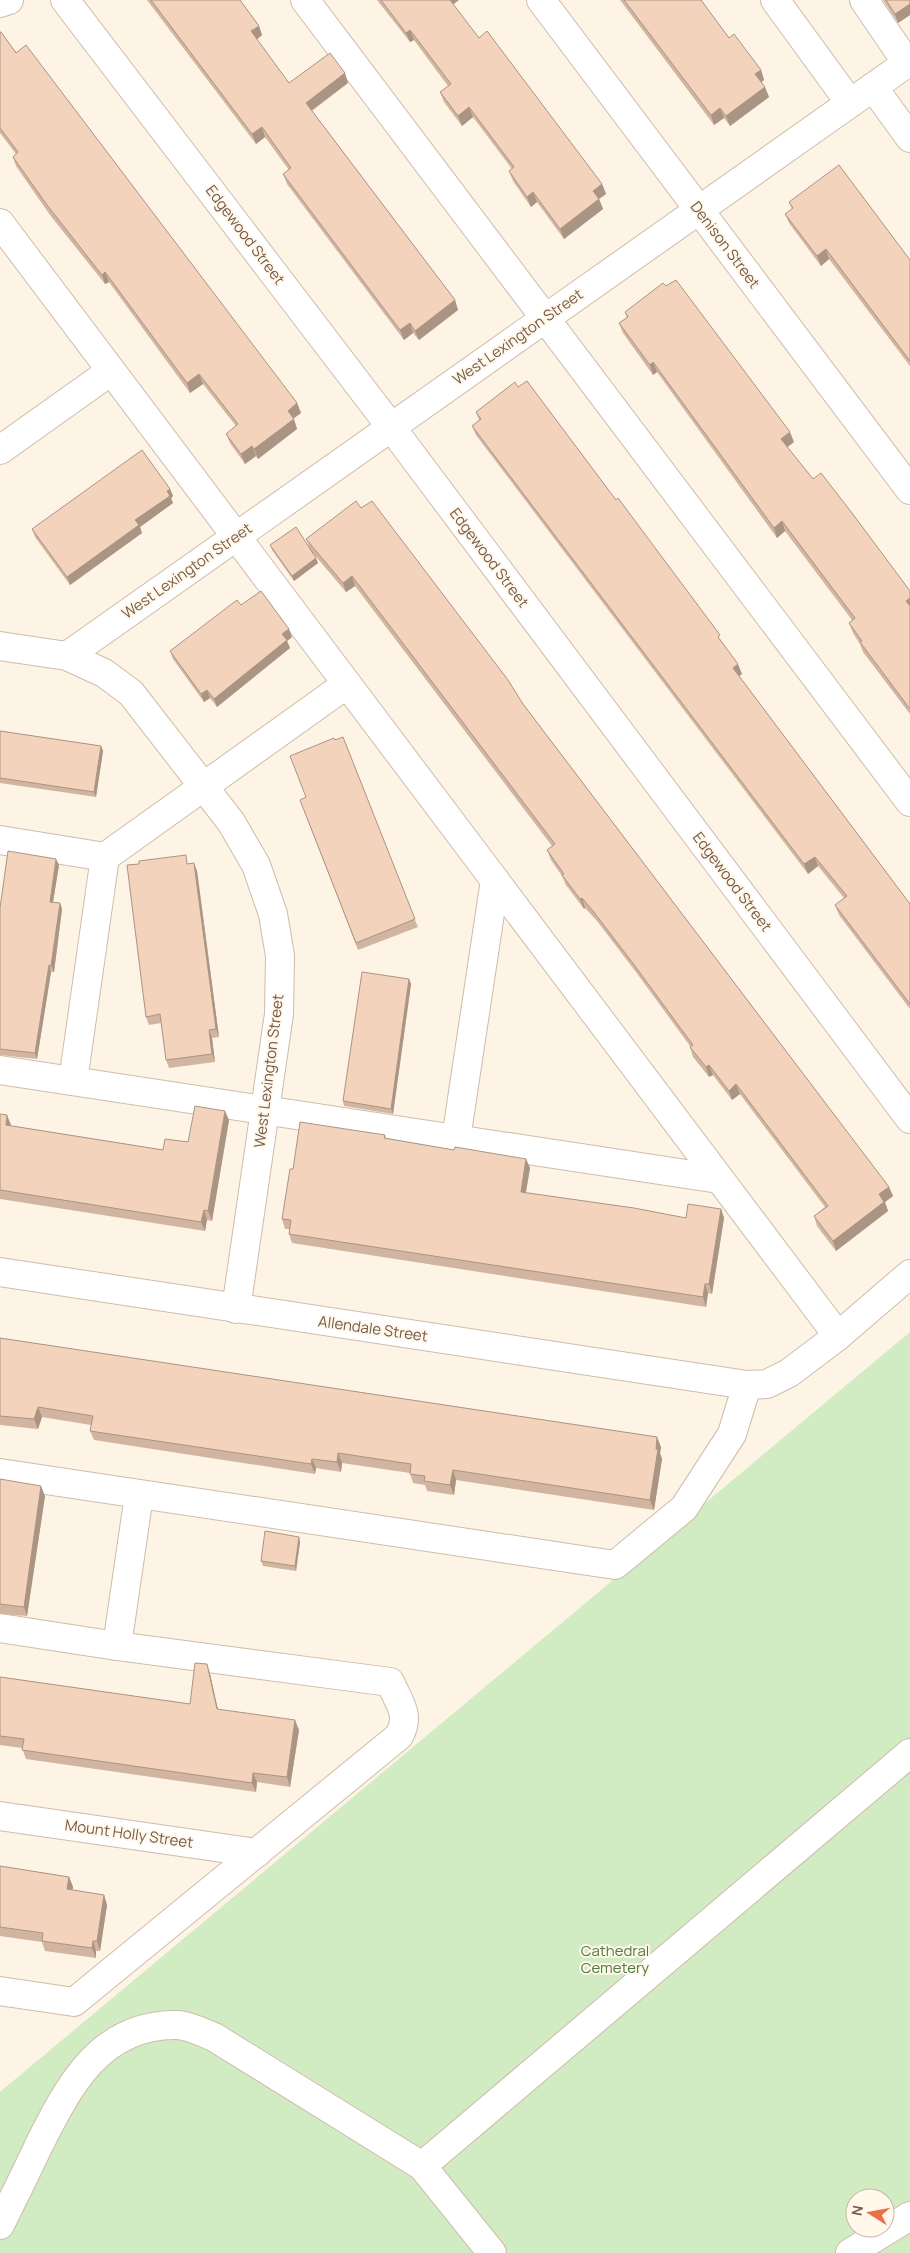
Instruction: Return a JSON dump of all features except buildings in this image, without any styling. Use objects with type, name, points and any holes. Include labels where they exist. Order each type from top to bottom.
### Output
[{"type":"street","points":[[0,4],[8,0]]},
{"type":"street","name":"Edgewood Street","points":[[66,0],[391,427],[910,1119]]},
{"type":"street","points":[[305,0],[910,802]]},
{"type":"street","name":"Denison Street","points":[[541,0],[910,490]]},
{"type":"street","points":[[775,0],[850,103]]},
{"type":"street","points":[[864,0],[908,62]]},
{"type":"street","name":"West Lexington Street","points":[[236,1309],[278,1014],[280,956],[274,914],[256,864],[231,822],[131,692],[104,673],[67,656],[908,62]]},
{"type":"street","points":[[873,87],[910,138]]},
{"type":"street","points":[[0,223],[838,1336]]},
{"type":"street","points":[[0,450],[111,371]]},
{"type":"street","points":[[0,646],[67,656]]},
{"type":"street","points":[[0,840],[105,857],[347,684]]},
{"type":"street","points":[[73,1081],[105,857]]},
{"type":"street","points":[[456,1139],[495,880]]},
{"type":"street","points":[[0,1070],[718,1179]]},
{"type":"street","name":"Allendale Street","points":[[0,1272],[747,1385],[767,1384],[789,1373],[838,1336],[910,1274]]},
{"type":"street","points":[[0,1473],[615,1565],[684,1508],[732,1434],[747,1385]]},
{"type":"street","points":[[117,1646],[139,1495]]},
{"type":"street","points":[[0,1628],[117,1646],[390,1682],[405,1715],[405,1725],[399,1736],[74,2002],[0,1991]]},
{"type":"street","points":[[422,2166],[910,1753]]},
{"type":"street","name":"Mount Holly Street","points":[[0,1816],[257,1853]]},
{"type":"street","points":[[0,2226],[63,2096],[88,2063],[118,2040],[150,2028],[180,2025],[214,2037],[422,2166],[492,2253]]},
{"type":"street","points":[[850,2253],[910,2216]]},
{"type":"green space","name":"Cathedral Cemetery","points":[[910,1332],[910,2253],[0,2253],[0,2092]]}]
